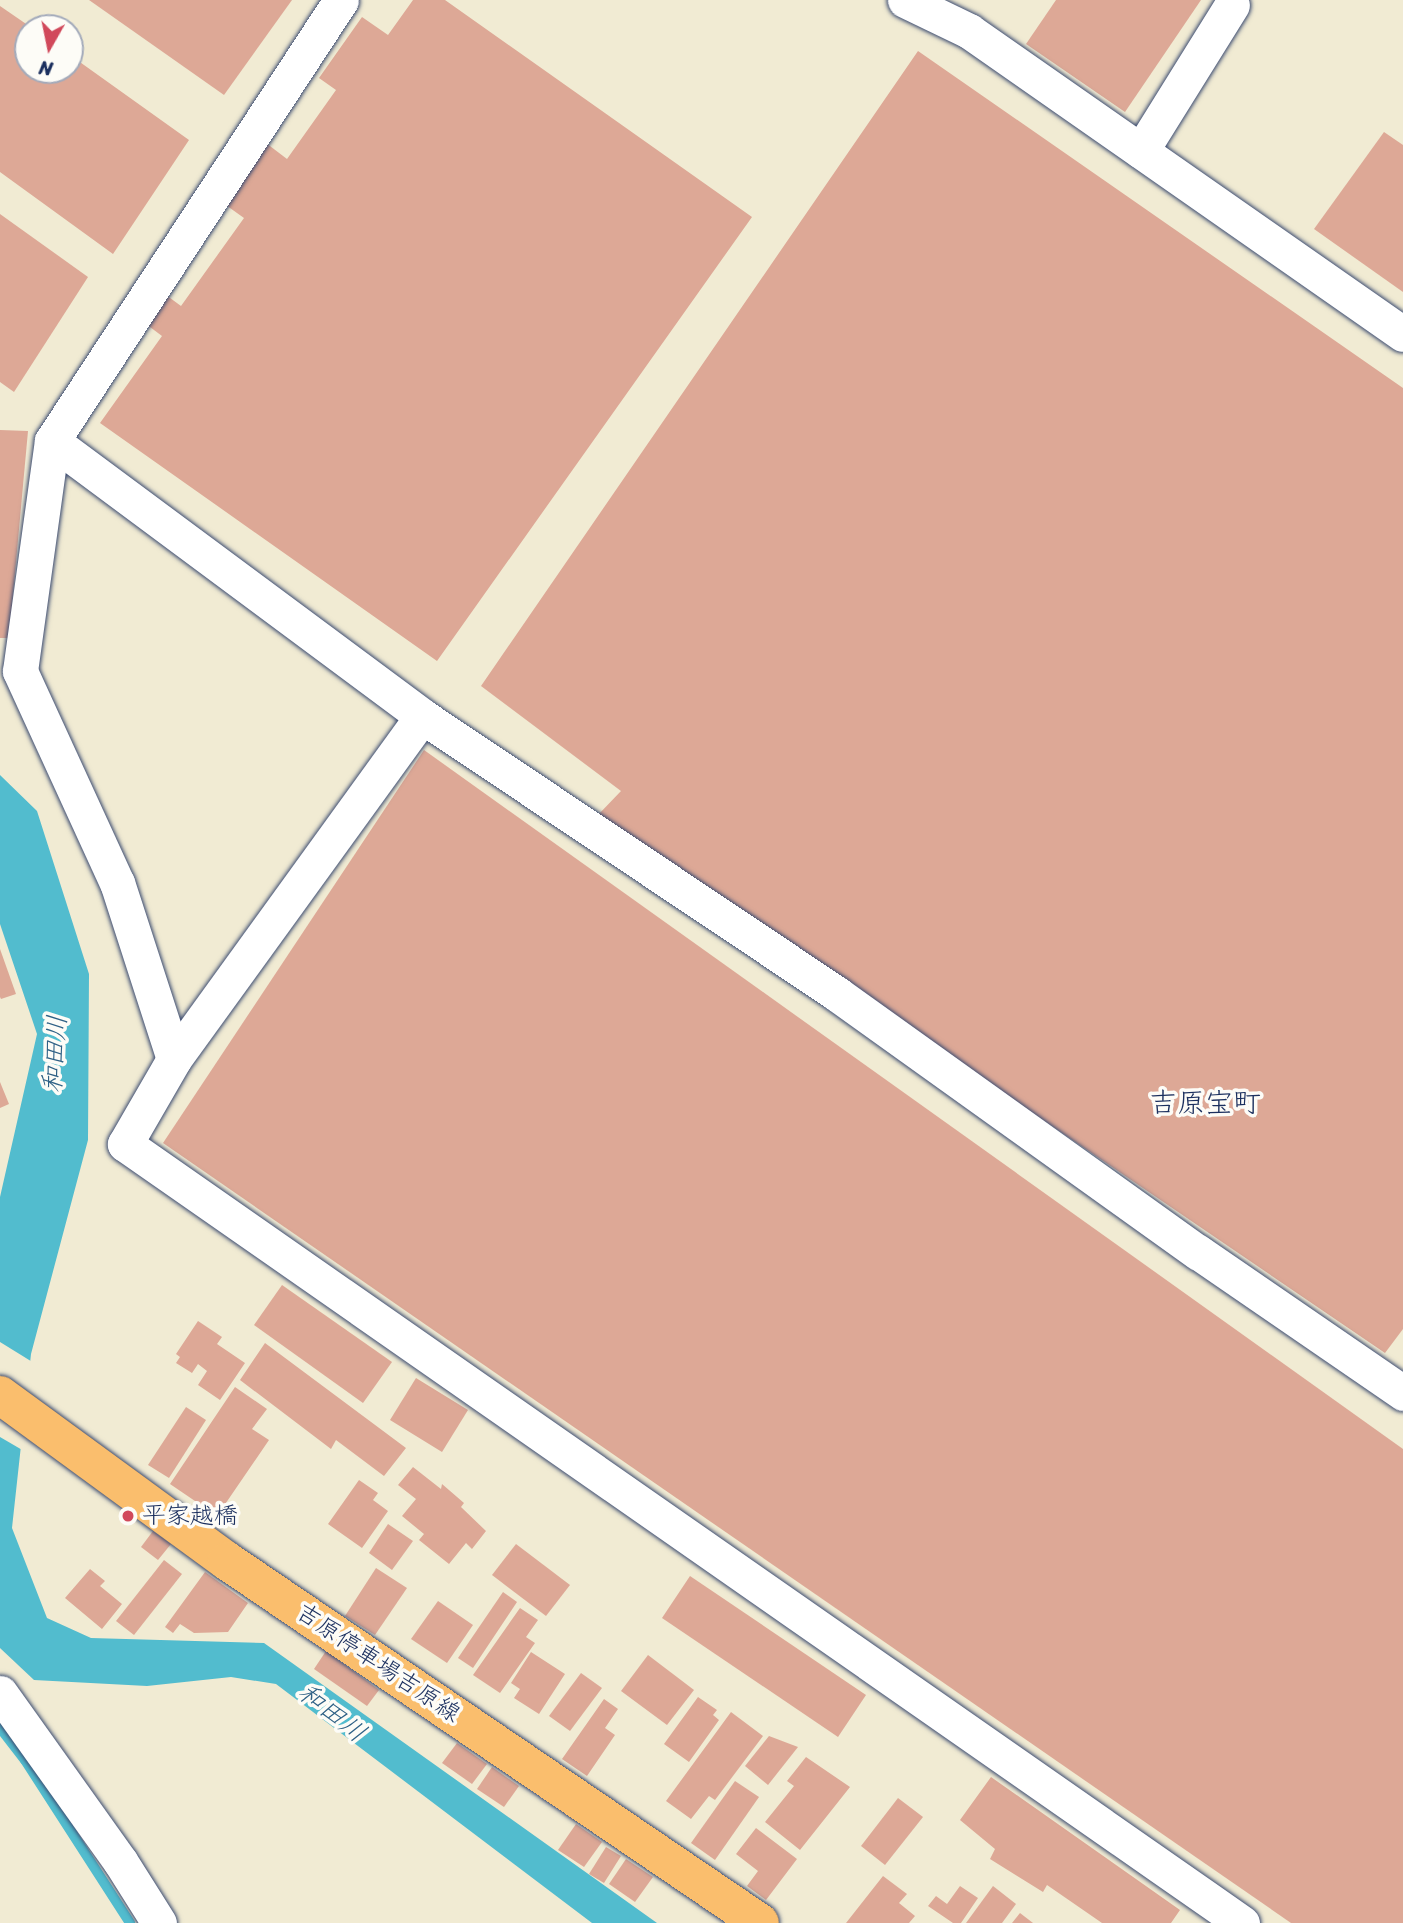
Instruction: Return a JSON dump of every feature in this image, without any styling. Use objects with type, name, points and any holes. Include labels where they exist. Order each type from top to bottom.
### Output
[{"type":"main road","name":"吉原停車場吉原線","points":[[0,1395],[227,1561],[760,1923]]},
{"type":"street","points":[[174,1059],[117,883],[10,672],[52,441],[341,0]]},
{"type":"street","points":[[905,0],[969,31],[1403,334]]},
{"type":"street","points":[[1141,151],[1232,5]]},
{"type":"street","points":[[52,441],[422,716],[837,994],[1198,1252],[1403,1393]]},
{"type":"street","points":[[422,716],[174,1059],[125,1144],[1242,1923]]},
{"type":"street","points":[[0,1693],[120,1861],[159,1923]]},
{"type":"water","name":"和田川","points":[[0,775],[37,811],[89,974],[88,1140],[31,1354],[12,1528],[47,1618],[91,1638],[264,1643],[657,1923],[592,1923],[276,1684],[231,1677],[147,1686],[34,1680],[0,1648],[0,1197],[37,1034],[0,924]]},
{"type":"pier","points":[[0,1342],[34,1363],[24,1451],[0,1437]]},
{"type":"building","points":[[89,0],[292,0],[224,95]]},
{"type":"building","points":[[413,0],[445,0],[752,217],[437,661],[100,423],[162,336],[146,324],[166,295],[181,306],[244,218],[223,203],[266,143],[287,159],[336,90],[319,78],[362,17],[388,35]]},
{"type":"building","points":[[1056,0],[1201,0],[1125,112],[1026,44]]},
{"type":"building","points":[[0,6],[14,16],[14,84],[84,84],[84,65],[189,140],[113,254],[0,172]]},
{"type":"building","points":[[918,51],[1403,388],[1403,1329],[1385,1353],[597,816],[621,791],[481,686]]},
{"type":"building","points":[[1384,132],[1403,145],[1403,292],[1314,229]]},
{"type":"building","points":[[0,214],[88,277],[14,392],[0,382]]},
{"type":"building","points":[[0,430],[28,431],[9,638],[0,638]]},
{"type":"building","points":[[424,750],[1403,1449],[1403,1923],[1291,1923],[163,1143]]},
{"type":"building","points":[[0,949],[16,994],[1,999],[0,997]]},
{"type":"building","points":[[0,1082],[9,1104],[0,1108]]},
{"type":"building","points":[[282,1285],[392,1362],[363,1403],[254,1325]]},
{"type":"building","points":[[198,1321],[222,1337],[217,1344],[245,1363],[220,1400],[198,1385],[207,1371],[198,1364],[192,1373],[176,1363],[180,1357],[176,1354]]},
{"type":"building","points":[[265,1343],[406,1448],[384,1476],[336,1440],[331,1449],[240,1380]]},
{"type":"building","points":[[416,1378],[468,1410],[442,1452],[390,1420]]},
{"type":"building","points":[[235,1387],[267,1409],[252,1429],[269,1440],[217,1516],[170,1484]]},
{"type":"building","points":[[186,1407],[206,1420],[169,1478],[148,1465]]},
{"type":"building","points":[[413,1467],[441,1489],[442,1484],[464,1503],[461,1507],[486,1531],[472,1549],[466,1543],[449,1564],[419,1540],[424,1534],[402,1516],[416,1499],[398,1485]]},
{"type":"building","points":[[359,1480],[378,1493],[373,1500],[388,1511],[362,1548],[328,1524]]},
{"type":"building","points":[[388,1524],[413,1541],[392,1570],[369,1553]]},
{"type":"building","points":[[153,1531],[171,1544],[158,1560],[141,1547]]},
{"type":"building","points":[[516,1544],[570,1585],[546,1616],[492,1575]]},
{"type":"building","points":[[164,1560],[182,1574],[134,1635],[116,1621]]},
{"type":"building","points":[[376,1568],[407,1588],[375,1635],[345,1616]]},
{"type":"building","points":[[90,1569],[105,1581],[100,1586],[122,1604],[102,1629],[65,1598]]},
{"type":"building","points":[[205,1572],[248,1603],[228,1632],[194,1633],[180,1624],[173,1633],[165,1627]]},
{"type":"building","points":[[690,1576],[866,1695],[838,1737],[662,1618]]},
{"type":"building","points":[[503,1592],[517,1602],[473,1668],[458,1658]]},
{"type":"building","points":[[438,1601],[473,1625],[447,1663],[411,1639]]},
{"type":"building","points":[[520,1608],[538,1620],[526,1637],[535,1643],[500,1693],[473,1675]]},
{"type":"building","points":[[326,1651],[379,1690],[367,1706],[314,1669]]},
{"type":"building","points":[[531,1652],[565,1674],[539,1714],[514,1698],[520,1689],[511,1683]]},
{"type":"building","points":[[648,1655],[694,1690],[667,1725],[621,1691]]},
{"type":"building","points":[[581,1673],[602,1688],[570,1731],[549,1716]]},
{"type":"building","points":[[698,1697],[717,1710],[713,1715],[719,1720],[689,1762],[664,1744]]},
{"type":"building","points":[[604,1699],[618,1709],[605,1728],[615,1735],[587,1776],[562,1759]]},
{"type":"building","points":[[731,1712],[763,1736],[715,1800],[709,1796],[691,1819],[666,1801]]},
{"type":"building","points":[[769,1736],[798,1747],[768,1785],[745,1766]]},
{"type":"building","points":[[457,1743],[487,1764],[472,1784],[442,1763]]},
{"type":"building","points":[[806,1757],[850,1787],[800,1850],[765,1822],[794,1786],[787,1781]]},
{"type":"building","points":[[492,1767],[519,1786],[504,1807],[477,1789]]},
{"type":"building","points":[[991,1777],[1180,1910],[1171,1923],[1102,1923],[1047,1885],[1043,1892],[990,1859],[995,1849],[960,1820]]},
{"type":"building","points":[[735,1781],[759,1797],[715,1860],[691,1843]]},
{"type":"building","points":[[898,1798],[923,1817],[885,1865],[861,1846]]},
{"type":"building","points":[[576,1824],[602,1842],[584,1867],[558,1850]]},
{"type":"building","points":[[756,1828],[797,1859],[766,1900],[747,1886],[758,1871],[736,1854]]},
{"type":"building","points":[[606,1847],[621,1856],[604,1883],[589,1874]]},
{"type":"building","points":[[626,1859],[653,1877],[635,1902],[609,1884]]},
{"type":"building","points":[[883,1876],[907,1894],[899,1903],[915,1916],[909,1923],[846,1923]]},
{"type":"building","points":[[960,1886],[978,1898],[961,1923],[953,1923],[928,1906],[936,1896],[947,1904]]},
{"type":"building","points":[[993,1886],[1016,1904],[1002,1923],[966,1923]]},
{"type":"building","points":[[1020,1913],[1033,1923],[1012,1923]]},
{"type":"waterway","points":[[0,1728],[25,1760],[130,1923]]},
{"type":"place","name":"平家越橋","points":[[128,1516]]},
{"type":"district","name":"吉原宝町","points":[[1205,1103]]}]
